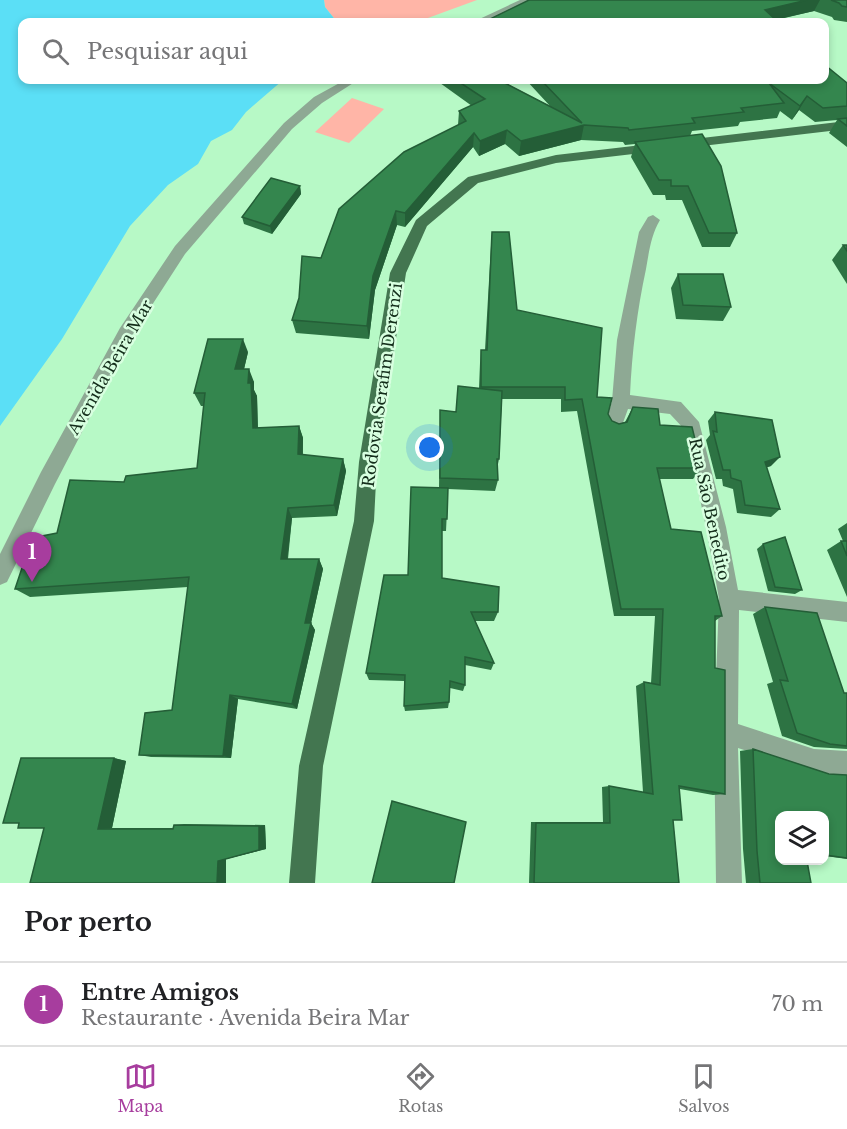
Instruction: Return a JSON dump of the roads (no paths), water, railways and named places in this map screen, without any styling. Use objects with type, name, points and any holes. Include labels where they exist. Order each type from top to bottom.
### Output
[{"type":"main road","name":"Rodovia Serafim Derenzi","points":[[302,883],[311,766],[364,521],[368,462],[398,273],[422,223],[473,180],[556,159],[847,125]]},
{"type":"street","points":[[487,18],[529,0]]},
{"type":"street","name":"Avenida Beira Mar","points":[[0,575],[48,478],[126,332],[180,250],[288,126],[318,100],[345,84]]},
{"type":"street","points":[[614,426],[621,401],[625,340],[632,298],[646,232],[653,220]]},
{"type":"street","name":"Rua São Benedito","points":[[621,401],[675,407],[693,427],[716,527],[729,599],[726,732],[729,883]]},
{"type":"street","name":"Rua São Benedito","points":[[729,599],[847,612]]},
{"type":"street","points":[[726,732],[814,760],[847,763]]},
{"type":"water","points":[[0,0],[324,0],[325,7],[334,18],[18,18],[18,84],[278,84],[246,112],[232,130],[211,141],[198,164],[168,185],[130,226],[62,339],[0,426]]},
{"type":"place","name":"Entre Amigos","points":[[32,582]]}]
